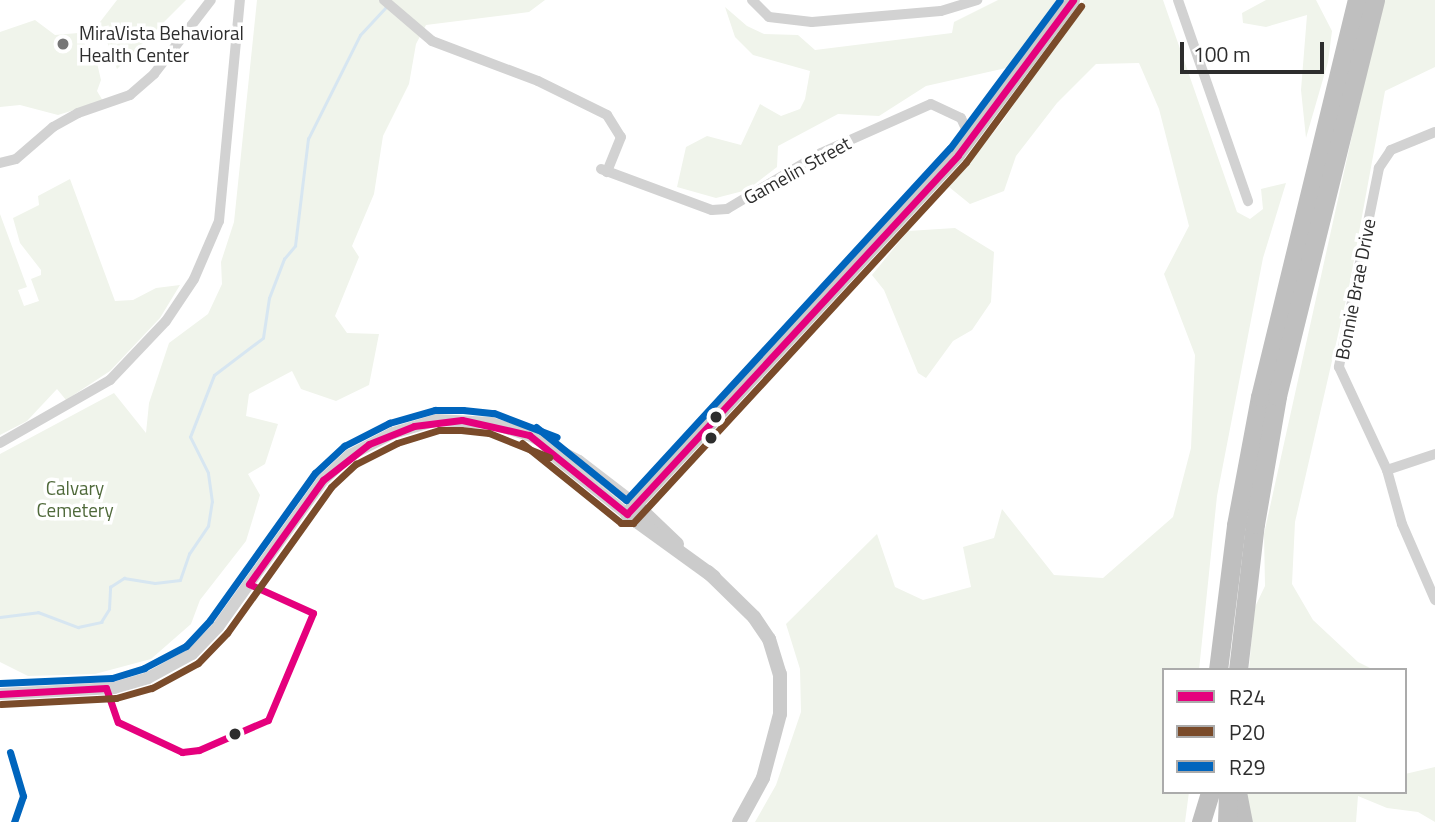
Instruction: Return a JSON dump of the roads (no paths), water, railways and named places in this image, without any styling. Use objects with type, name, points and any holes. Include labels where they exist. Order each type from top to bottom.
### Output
[{"type":"highway","points":[[1342,0],[1343,54]]},
{"type":"highway","points":[[1218,668],[1234,537],[1260,397],[1357,0]]},
{"type":"highway","points":[[1238,668],[1255,524],[1277,396],[1375,0]]},
{"type":"highway","points":[[1201,822],[1209,794]]},
{"type":"highway","points":[[1209,822],[1210,794]]},
{"type":"highway","points":[[1227,822],[1228,794]]},
{"type":"highway","points":[[1237,794],[1243,822]]},
{"type":"main road","points":[[739,822],[763,778],[777,729],[780,674],[763,629],[714,578],[631,509],[809,321],[971,139],[1073,0]]},
{"type":"street","points":[[0,163],[16,159],[53,127],[78,113],[130,95],[154,74],[211,0]]},
{"type":"street","points":[[0,443],[110,380],[159,328],[194,279],[219,221],[240,0]]},
{"type":"street","name":"Gamelin Street","points":[[384,0],[432,41],[538,81],[607,115],[621,137],[604,170],[712,210],[727,209],[821,153],[931,104],[961,118],[971,139]]},
{"type":"street","points":[[752,0],[769,17],[812,22],[941,11],[977,0]]},
{"type":"street","points":[[1178,0],[1248,201]]},
{"type":"street","name":"Bonnie Brae Drive","points":[[1435,132],[1391,150],[1379,168],[1339,367],[1387,470],[1402,524],[1435,600]]},
{"type":"street","points":[[0,694],[114,688],[148,678],[192,654],[218,626],[323,480],[369,444],[437,420],[491,423],[529,435],[631,509]]},
{"type":"street","points":[[1387,470],[1435,454]]},
{"type":"waterway","points":[[0,617],[38,612],[78,627],[101,622],[109,609],[110,587],[124,578],[155,583],[180,580],[189,554],[208,526],[212,502],[208,473],[190,437],[214,375],[263,338],[269,298],[284,259],[295,246],[308,139],[360,35],[387,6]]},
{"type":"place","name":"MiraVista Behavioral Health Center","points":[[63,44]]},
{"type":"park label","name":"Calvary Cemetery","points":[[75,499]]}]
